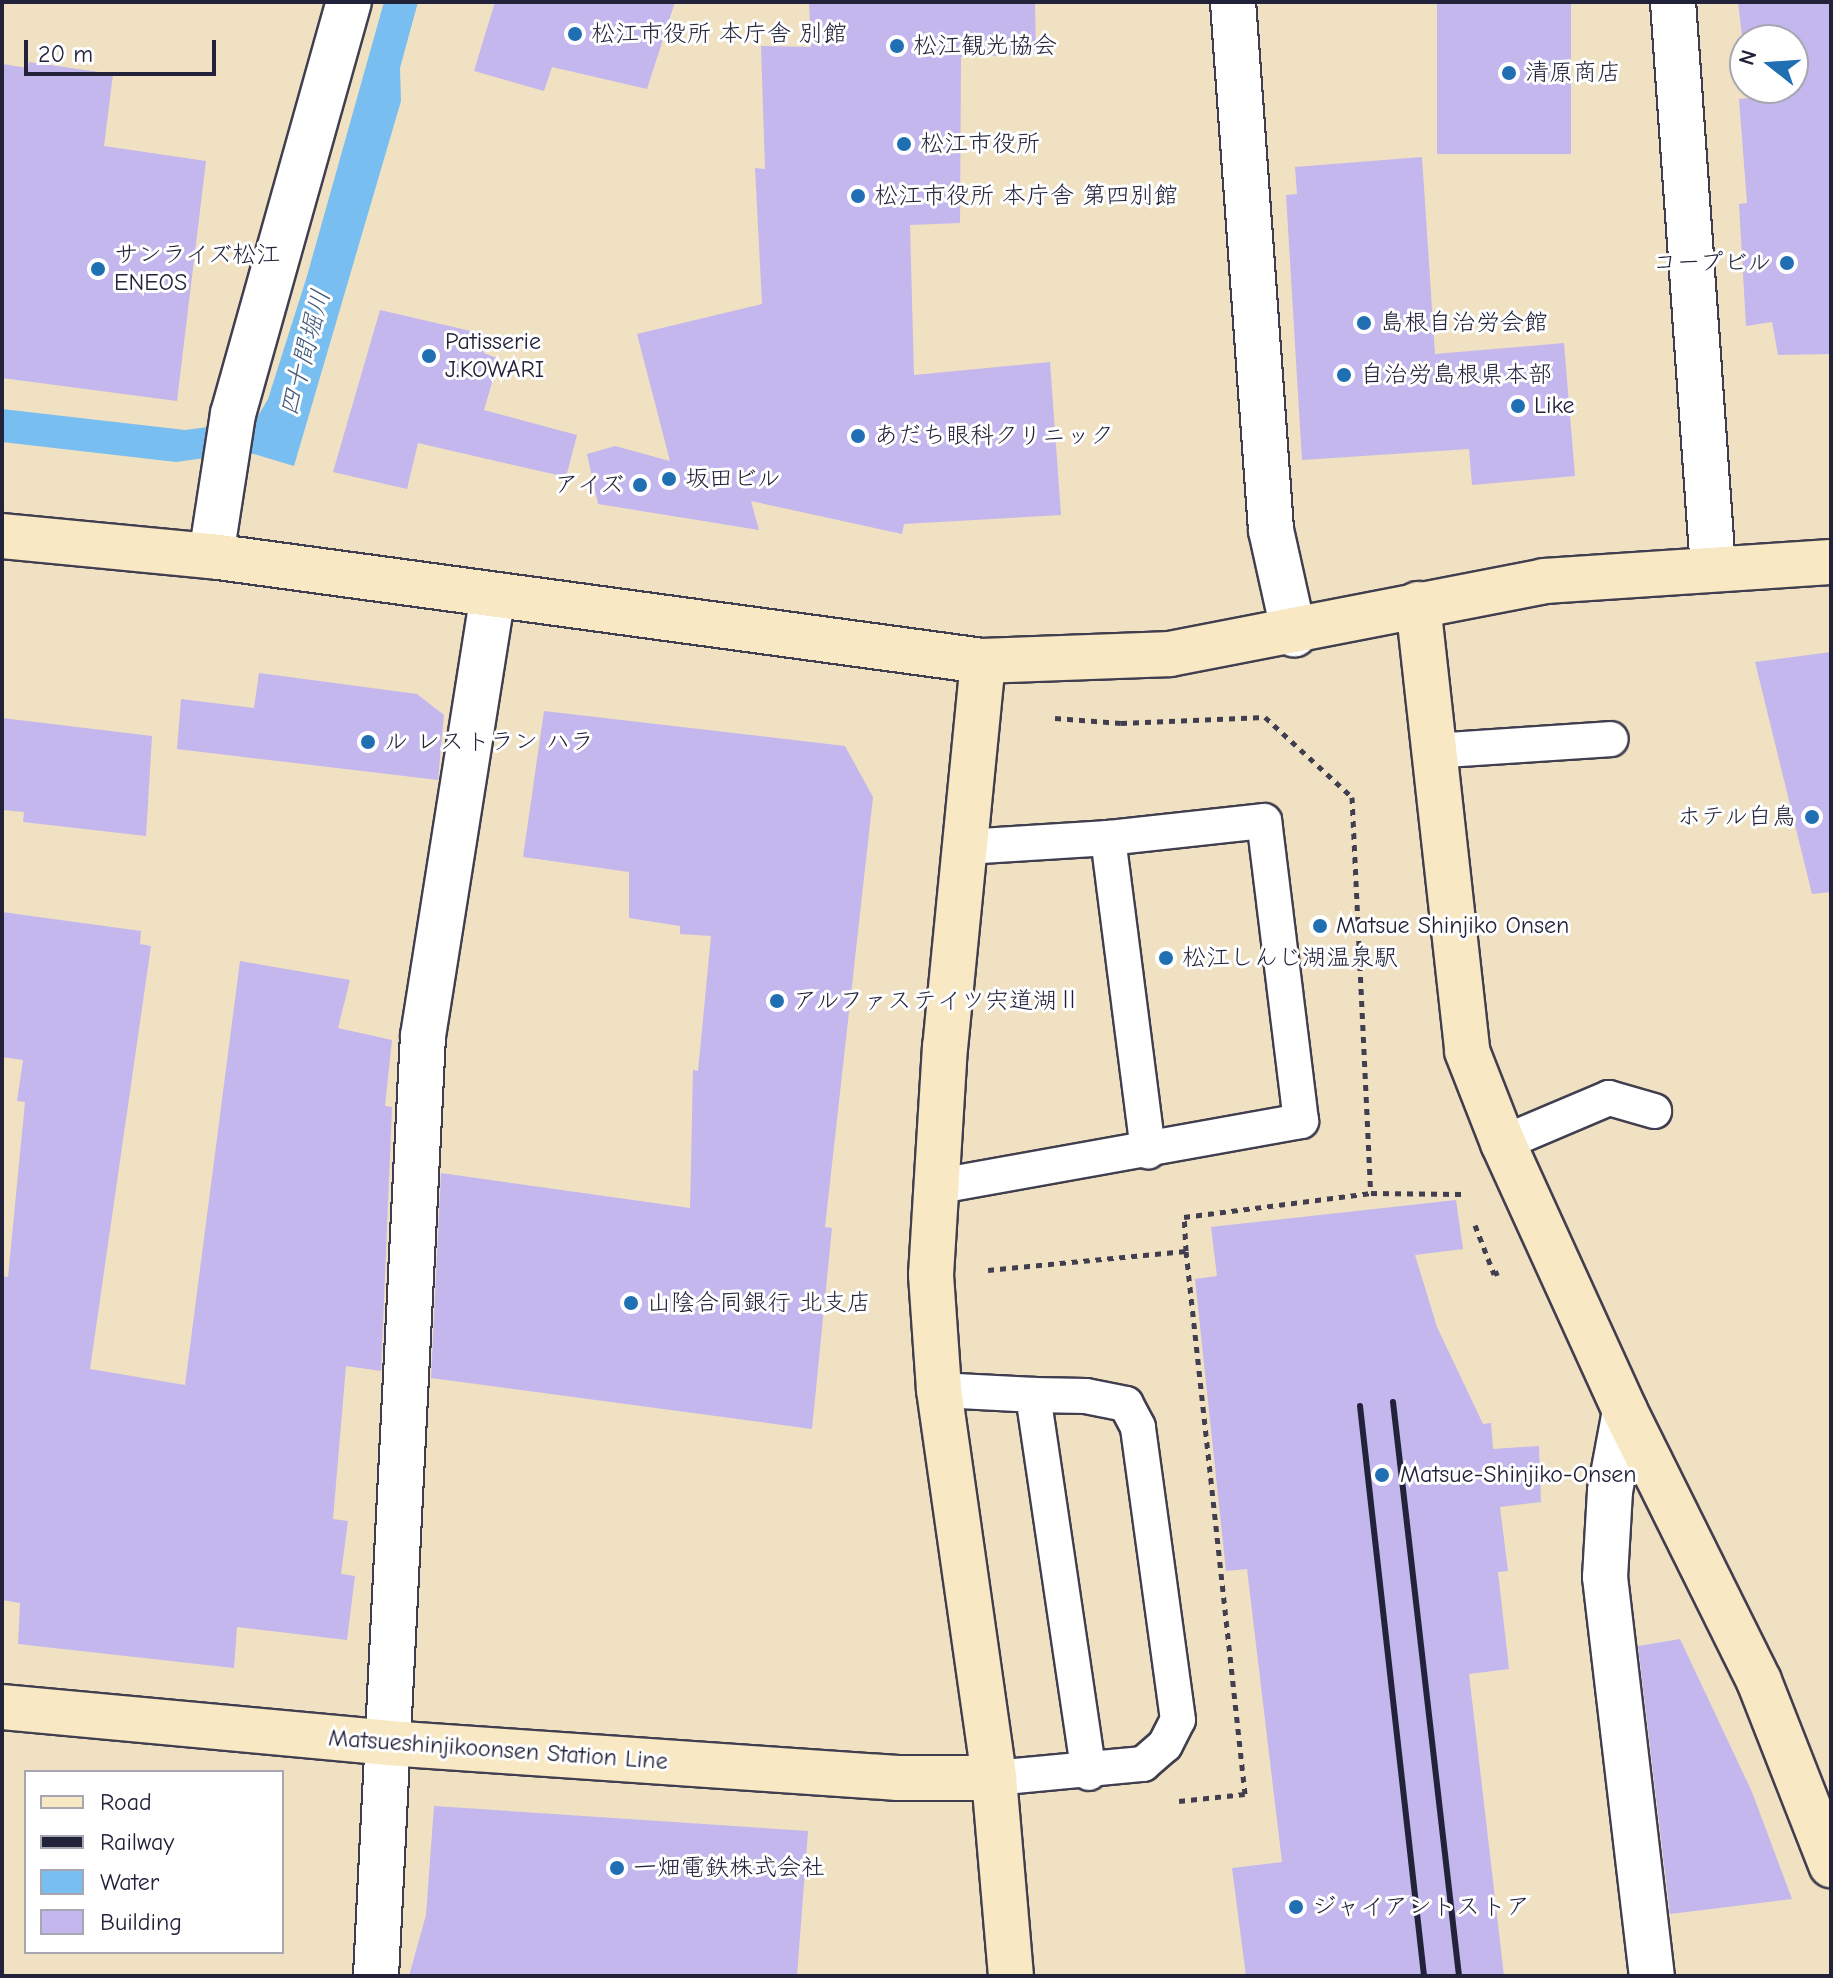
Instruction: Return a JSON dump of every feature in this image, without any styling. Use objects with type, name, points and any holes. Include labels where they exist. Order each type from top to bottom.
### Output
[{"type":"street","points":[[211,556],[218,485],[233,414],[349,2]]},
{"type":"street","points":[[1233,2],[1271,530],[1294,634]]},
{"type":"street","points":[[1673,2],[1713,568]]},
{"type":"street","points":[[2,536],[211,556],[983,661],[1170,654],[1294,634],[1418,604],[1544,581],[1831,562]]},
{"type":"street","points":[[376,1976],[423,1036],[493,596]]},
{"type":"street","points":[[1418,604],[1467,1051],[1503,1143],[1625,1411],[1759,1681],[1831,1865]]},
{"type":"street","points":[[983,661],[934,1187],[931,1275],[939,1390],[994,1778],[1011,1976]]},
{"type":"street","points":[[1625,1411],[1610,1491],[1605,1577],[1652,1976]]},
{"type":"street","name":"Matsueshinjikoonsen Station Line","points":[[2,1707],[387,1743],[898,1778],[994,1778]]},
{"type":"lane","points":[[1432,751],[1611,739]]},
{"type":"lane","points":[[934,1187],[1148,1151],[1301,1121],[1264,821],[1108,838],[966,847]]},
{"type":"lane","points":[[1108,838],[1148,1151]]},
{"type":"lane","points":[[1503,1143],[1609,1098],[1654,1111]]},
{"type":"lane","points":[[939,1390],[1126,1404],[1138,1427],[1178,1720],[1165,1745],[1143,1764],[1089,1773],[994,1778]]},
{"type":"lane","points":[[1033,1395],[1089,1773]]},
{"type":"path","points":[[931,1275],[1186,1251],[1184,1217],[1371,1193],[1461,1192],[1467,1205]]},
{"type":"path","points":[[1472,1219],[1494,1274],[1551,1248]]},
{"type":"water","name":"四十間堀川","points":[[384,2],[418,2],[400,68],[401,101],[294,466],[247,452],[176,462],[2,442],[2,409],[185,430],[255,421],[268,399],[307,276]]},
{"type":"building","name":"松江市役所 本庁舎 別館","points":[[495,2],[675,2],[647,89],[552,67],[544,91],[474,71]]},
{"type":"building","points":[[809,2],[1035,2],[1036,54],[961,57],[960,223],[910,225],[914,375],[1050,362],[1061,515],[904,524],[902,534],[751,501],[759,530],[598,504],[587,454],[615,446],[670,461],[637,334],[762,304],[755,168],[765,169],[761,46],[811,47]]},
{"type":"building","name":"清原商店","points":[[1437,2],[1571,2],[1571,154],[1437,154]]},
{"type":"building","points":[[1738,2],[1831,2],[1831,354],[1778,355],[1772,322],[1746,326],[1739,204],[1747,203],[1739,104],[1809,104],[1809,24],[1741,24]]},
{"type":"building","name":"サンライズ松江 ENEOS","points":[[29,62],[113,74],[104,146],[206,161],[177,401],[2,378],[2,64],[28,68]]},
{"type":"building","name":"島根自治労会館","points":[[1422,157],[1435,354],[1564,343],[1575,476],[1472,485],[1469,449],[1302,460],[1286,195],[1297,194],[1295,167]]},
{"type":"building","points":[[380,310],[488,335],[484,353],[499,359],[484,410],[577,435],[566,477],[418,443],[407,489],[333,472]]},
{"type":"building","name":"ホテル白鳥","points":[[1831,652],[1831,892],[1812,894],[1755,662]]},
{"type":"building","points":[[259,673],[417,694],[444,715],[438,780],[177,749],[181,699],[254,708]]},
{"type":"building","points":[[544,711],[845,746],[873,797],[825,1227],[832,1228],[812,1429],[431,1378],[441,1173],[690,1208],[693,1070],[698,1071],[711,936],[680,934],[680,926],[629,918],[629,872],[523,857]]},
{"type":"building","points":[[2,718],[152,736],[146,836],[23,822],[24,812],[2,810]]},
{"type":"building","points":[[2,912],[141,931],[140,944],[151,946],[90,1369],[185,1385],[240,961],[350,980],[338,1028],[392,1040],[385,1106],[392,1107],[381,1371],[346,1366],[333,1519],[348,1521],[341,1574],[355,1576],[347,1640],[237,1627],[234,1668],[18,1644],[20,1603],[2,1600],[2,1276],[8,1277],[25,1102],[17,1101],[23,1060],[2,1057]]},
{"type":"building","points":[[1456,1200],[1463,1249],[1415,1255],[1437,1327],[1483,1424],[1491,1423],[1493,1449],[1539,1446],[1541,1502],[1500,1507],[1508,1571],[1498,1572],[1509,1669],[1469,1674],[1504,1976],[1246,1976],[1232,1868],[1282,1862],[1247,1569],[1226,1571],[1195,1279],[1217,1276],[1211,1227]]},
{"type":"building","points":[[1680,1639],[1752,1792],[1792,1899],[1670,1914],[1638,1646]]},
{"type":"building","name":"一畑電鉄株式会社","points":[[434,1806],[808,1831],[797,1976],[409,1976],[426,1915]]},
{"type":"railway","points":[[1393,1402],[1459,1976]]},
{"type":"railway","points":[[1360,1406],[1424,1976]]},
{"type":"place","name":"松江市役所 本庁舎 別館","points":[[575,34]]},
{"type":"place","name":"松江観光協会","points":[[897,46]]},
{"type":"place","name":"清原商店","points":[[1509,73]]},
{"type":"place","name":"松江市役所","points":[[904,144]]},
{"type":"place","name":"松江市役所 本庁舎 第四別館","points":[[858,196]]},
{"type":"place","name":"コープビル","points":[[1787,263]]},
{"type":"place","name":"サンライズ松江 ENEOS","points":[[98,269]]},
{"type":"place","name":"島根自治労会館","points":[[1364,323]]},
{"type":"place","name":"Patisserie J.KOWARI","points":[[429,356]]},
{"type":"place","name":"自治労島根県本部","points":[[1344,375]]},
{"type":"place","name":"Like","points":[[1518,406]]},
{"type":"place","name":"あだち眼科クリニック","points":[[858,436]]},
{"type":"place","name":"坂田ビル","points":[[669,479]]},
{"type":"place","name":"アイズ","points":[[640,485]]},
{"type":"place","name":"ル レストラン ハラ","points":[[368,742]]},
{"type":"place","name":"ホテル白鳥","points":[[1812,817]]},
{"type":"place","name":"Matsue Shinjiko Onsen","points":[[1320,926]]},
{"type":"place","name":"松江しんじ湖温泉駅","points":[[1166,958]]},
{"type":"place","name":"アルファステイツ宍道湖Ⅱ","points":[[777,1001]]},
{"type":"place","name":"山陰合同銀行 北支店","points":[[631,1303]]},
{"type":"place","name":"Matsue-Shinjiko-Onsen","points":[[1382,1475]]},
{"type":"place","name":"一畑電鉄株式会社","points":[[617,1868]]},
{"type":"place","name":"ジャイアントストア","points":[[1296,1907]]}]
